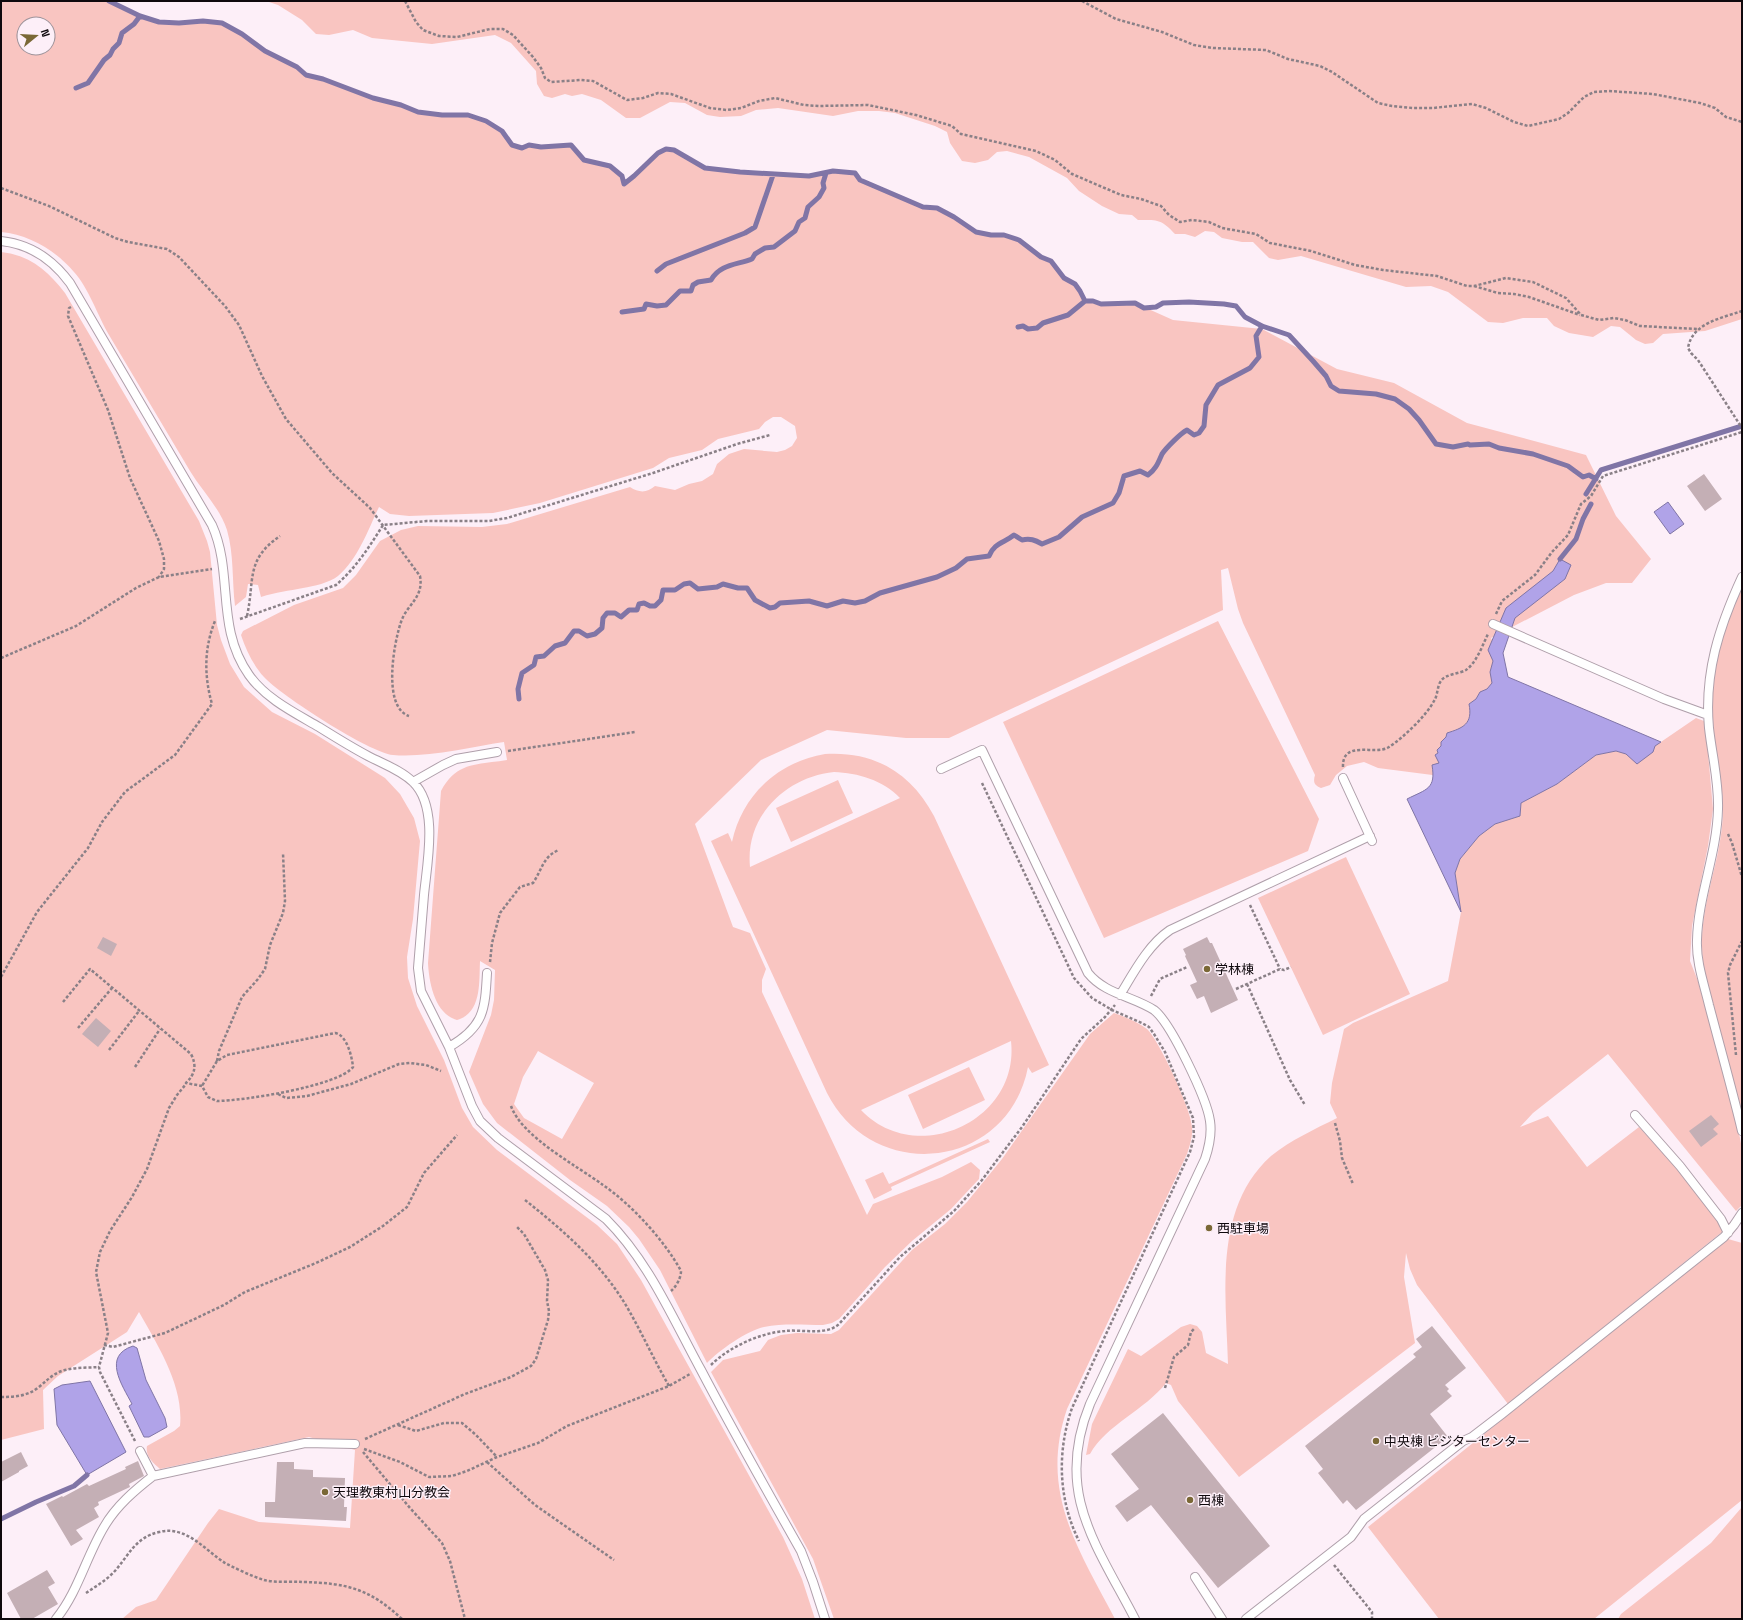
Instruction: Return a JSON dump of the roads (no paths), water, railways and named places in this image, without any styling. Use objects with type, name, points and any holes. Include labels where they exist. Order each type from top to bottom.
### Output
[{"type":"lane","points":[[1,241],[32,250],[48,259],[70,283],[212,525],[218,537],[221,552],[227,620],[232,642],[241,663],[250,677],[280,704],[361,752],[401,773],[413,782],[422,796],[427,812],[429,846],[418,968],[419,979],[425,999],[449,1047],[472,1106],[480,1120],[498,1138],[606,1219],[620,1232],[642,1262],[801,1551],[825,1619]]},
{"type":"lane","points":[[1742,577],[1721,626],[1709,673],[1708,715],[1717,793],[1717,822],[1703,896],[1697,942],[1702,978],[1742,1131]]},
{"type":"lane","points":[[1494,625],[1664,698],[1708,715]]},
{"type":"lane","points":[[941,769],[982,750],[1088,973],[1099,985],[1154,1010],[1165,1022],[1203,1098],[1209,1114],[1211,1129],[1205,1160],[1090,1404],[1080,1429],[1076,1458],[1076,1483],[1082,1510],[1093,1538],[1135,1619]]},
{"type":"lane","points":[[413,782],[456,759],[498,752]]},
{"type":"lane","points":[[1120,995],[1144,957],[1161,937],[1170,930],[1371,839],[1343,778]]},
{"type":"lane","points":[[449,1047],[463,1039],[472,1030],[478,1020],[486,1000],[487,973]]},
{"type":"lane","points":[[1636,1115],[1680,1166],[1721,1219],[1728,1233]]},
{"type":"lane","points":[[1246,1619],[1351,1537],[1364,1519],[1463,1441],[1472,1437],[1502,1414],[1728,1233],[1742,1213]]},
{"type":"lane","points":[[56,1619],[69,1603],[105,1525],[129,1496],[153,1476],[305,1443],[355,1444]]},
{"type":"lane","points":[[140,1451],[153,1476]]},
{"type":"lane","points":[[1195,1577],[1222,1619]]},
{"type":"waterway","points":[[109,1],[140,16],[159,22],[179,23],[203,21],[222,23],[242,34],[265,51],[297,67],[306,75],[323,79],[373,98],[401,105],[418,112],[442,115],[468,115],[486,121],[502,131],[512,145],[522,148],[529,145],[541,147],[571,145],[584,160],[610,166],[622,176],[624,184],[658,153],[666,149],[674,150],[705,168],[740,172],[809,176],[833,171],[855,173],[860,180],[923,207],[937,208],[954,217],[976,232],[991,235],[1004,235],[1019,240],[1041,257],[1051,261],[1064,278],[1075,284],[1085,301],[1093,301],[1101,304],[1135,303],[1144,308],[1156,307],[1163,303],[1189,302],[1236,306],[1245,317],[1262,326],[1289,335],[1326,376],[1331,386],[1339,391],[1376,394],[1395,399],[1409,409],[1436,444],[1453,447],[1468,444],[1489,444],[1499,448],[1533,454],[1568,466],[1583,477],[1589,475],[1596,479]]},
{"type":"waterway","points":[[76,88],[88,83],[104,60],[119,43],[122,33],[134,24],[140,16]]},
{"type":"waterway","points":[[622,312],[644,309],[646,304],[657,306],[666,305],[680,291],[691,291],[693,285],[698,282],[711,280],[724,268],[752,259],[755,254],[765,248],[774,247],[795,231],[799,222],[805,218],[808,207],[819,197],[824,188],[823,183],[826,173]]},
{"type":"waterway","points":[[657,271],[666,264],[745,233],[755,227],[773,175]]},
{"type":"waterway","points":[[1018,327],[1023,326],[1028,329],[1037,328],[1043,323],[1068,315],[1085,301]]},
{"type":"waterway","points":[[519,699],[518,689],[522,673],[534,665],[536,657],[544,656],[555,646],[565,643],[574,631],[579,631],[587,636],[595,634],[602,628],[603,618],[607,613],[615,613],[621,617],[629,610],[637,610],[639,604],[644,603],[650,606],[655,606],[661,600],[663,590],[675,590],[684,584],[690,583],[698,589],[717,587],[723,584],[738,588],[747,588],[755,600],[770,608],[775,607],[780,603],[809,601],[827,606],[843,601],[855,603],[865,601],[880,593],[937,577],[956,568],[967,559],[989,556],[996,546],[1014,535],[1022,540],[1028,539],[1042,544],[1059,537],[1082,517],[1113,503],[1119,493],[1124,476],[1140,471],[1148,475],[1155,468],[1164,451],[1181,434],[1187,430],[1194,435],[1199,433],[1204,426],[1206,405],[1218,385],[1250,368],[1259,357],[1256,336],[1262,326]]},
{"type":"waterway","points":[[1586,494],[1601,470],[1742,426]]},
{"type":"waterway","points":[[1560,559],[1576,539],[1583,519],[1591,504]]},
{"type":"waterway","points":[[1,1519],[74,1486],[87,1475]]},
{"type":"place","name":"学林棟","points":[[1207,969]]},
{"type":"place","name":"西駐車場","points":[[1209,1228]]},
{"type":"place","name":"中央棟 ビジターセンター","points":[[1376,1441]]},
{"type":"place","name":"天理教東村山分教会","points":[[325,1492]]},
{"type":"place","name":"西棟","points":[[1190,1500]]}]
